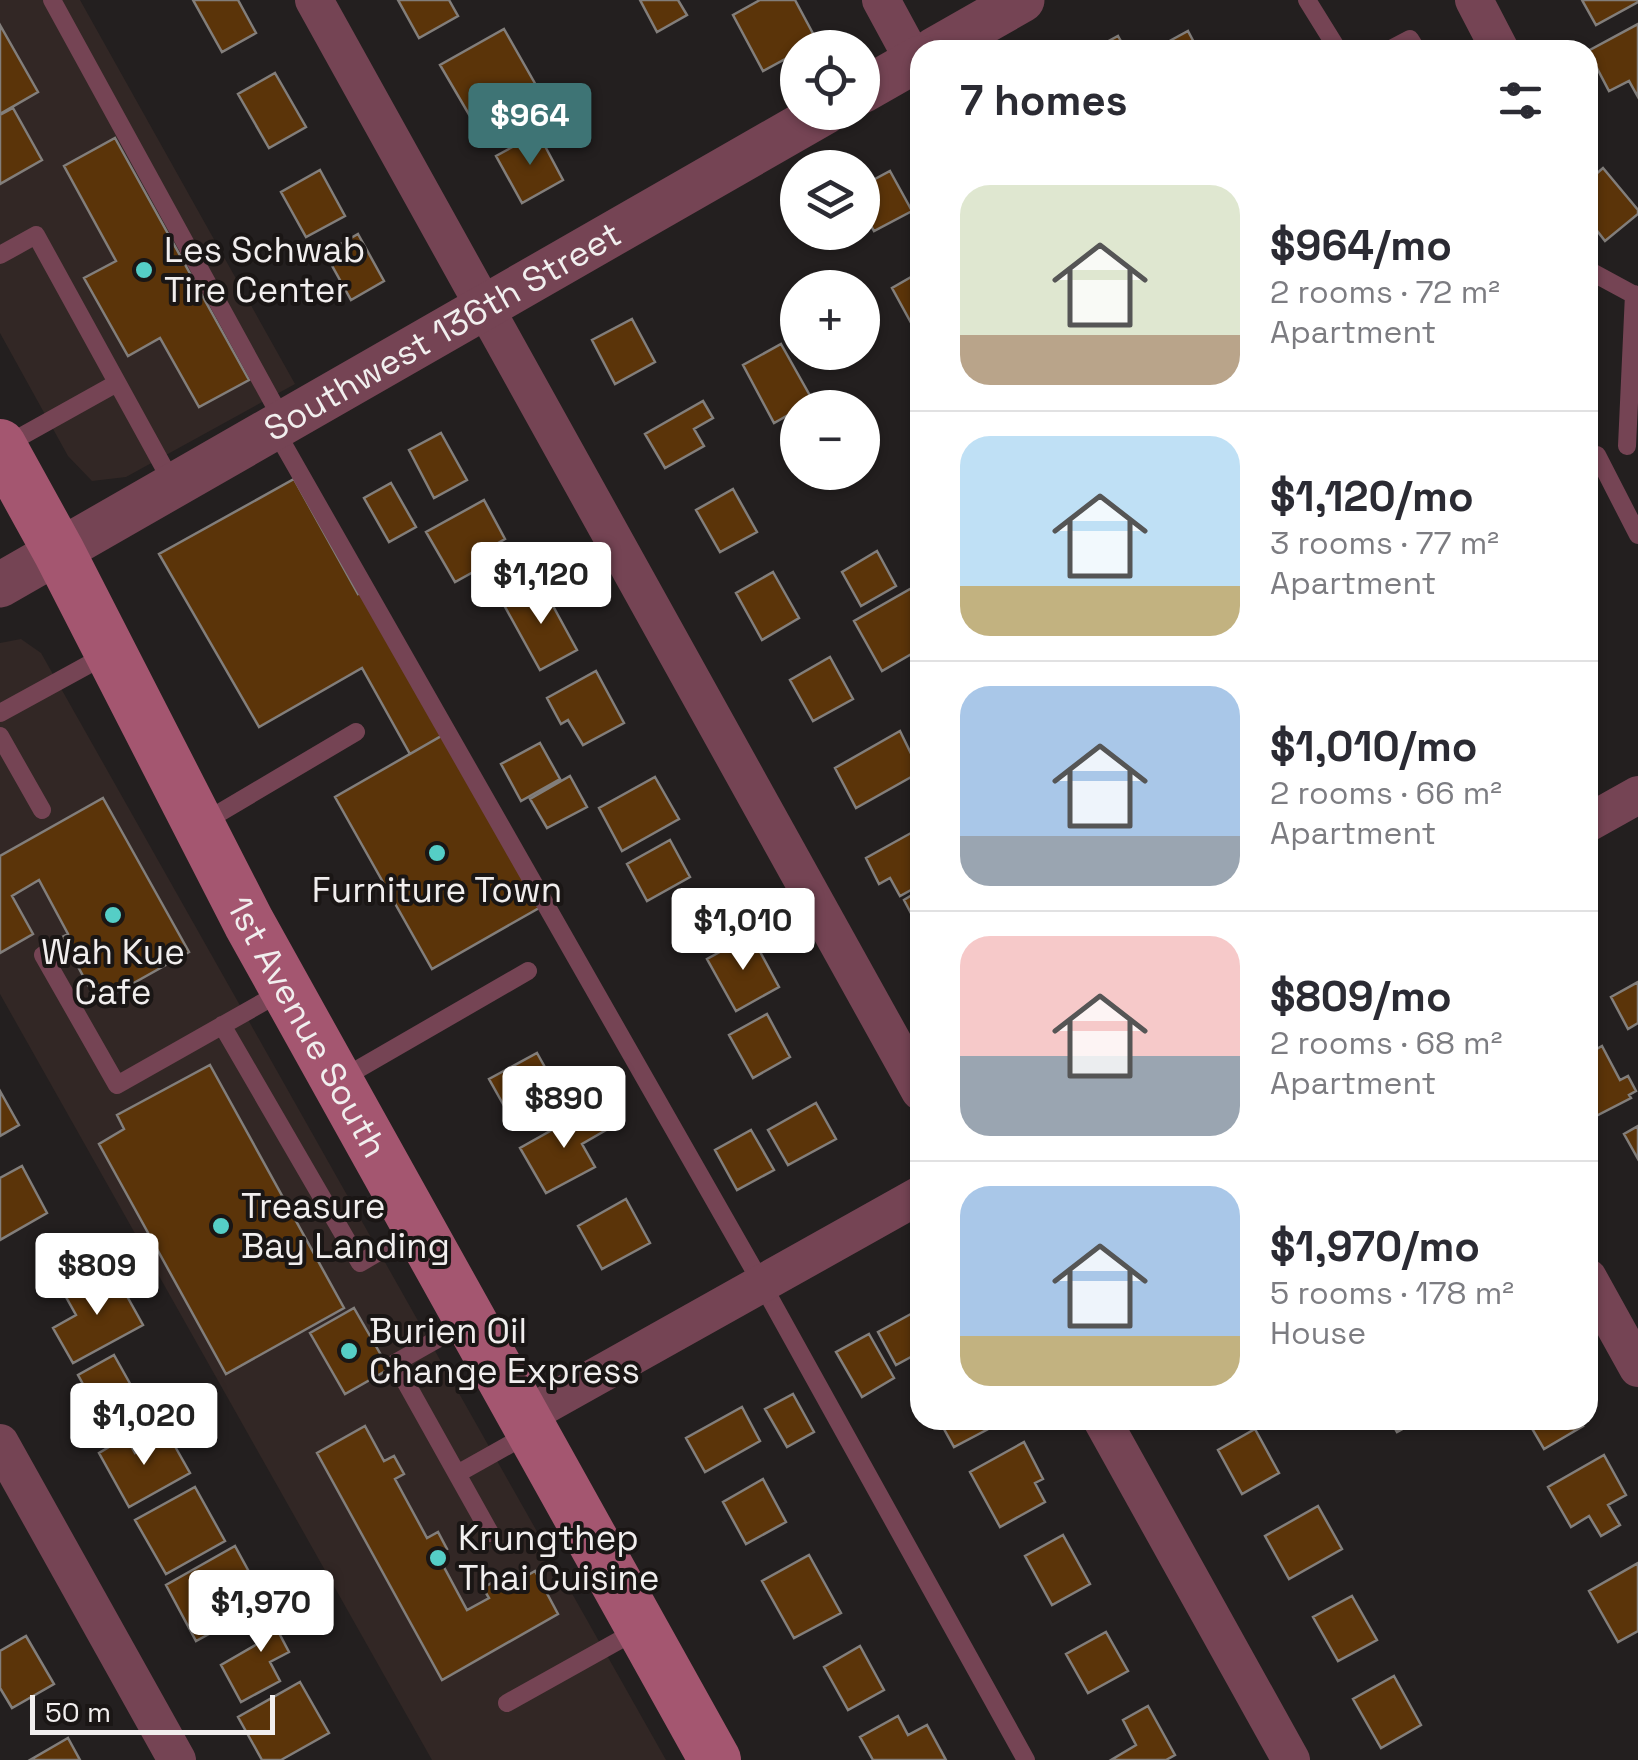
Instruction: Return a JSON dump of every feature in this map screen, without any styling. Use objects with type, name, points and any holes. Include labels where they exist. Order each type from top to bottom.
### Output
[{"type":"main road","name":"1st Avenue South","points":[[1,446],[337,1082],[714,1760]]},
{"type":"street","points":[[314,0],[910,1073]]},
{"type":"street","points":[[880,0],[910,43]]},
{"type":"street","points":[[955,40],[1022,0]]},
{"type":"street","points":[[1474,0],[1495,40]]},
{"type":"street","points":[[880,82],[910,66]]},
{"type":"street","name":"Southwest 136th Street","points":[[0,585],[794,130]]},
{"type":"street","points":[[1598,818],[1638,795]]},
{"type":"street","points":[[526,1426],[762,1284],[910,1201]]},
{"type":"street","points":[[1598,1296],[1638,1368]]},
{"type":"street","points":[[1108,1430],[1291,1760]]},
{"type":"street","points":[[0,1443],[177,1760]]},
{"type":"lane","points":[[52,0],[278,424],[1026,1760]]},
{"type":"lane","points":[[1306,0],[1332,40]]},
{"type":"lane","points":[[0,255],[36,235],[174,486]]},
{"type":"lane","points":[[1598,275],[1636,296],[1632,445],[1598,455]]},
{"type":"lane","points":[[1,446],[117,383]]},
{"type":"lane","points":[[1598,467],[1638,535]]},
{"type":"lane","points":[[0,714],[110,652]]},
{"type":"lane","points":[[199,825],[356,732]]},
{"type":"lane","points":[[0,736],[42,810]]},
{"type":"lane","points":[[43,955],[117,1085],[287,988]]},
{"type":"lane","points":[[337,1082],[528,971]]},
{"type":"lane","points":[[222,1025],[360,1262],[418,1229]]},
{"type":"lane","points":[[468,1321],[395,1364],[490,1532]]},
{"type":"lane","points":[[457,1474],[526,1426]]},
{"type":"lane","points":[[506,1703],[640,1628]]},
{"type":"shaded area","points":[[0,0],[80,0],[295,384],[126,477],[92,481],[68,456],[0,333]]},
{"type":"shaded area","points":[[21,639],[41,653],[666,1760],[432,1760],[0,994],[0,643]]},
{"type":"building","points":[[193,0],[238,0],[256,33],[222,52]]},
{"type":"building","points":[[398,0],[449,0],[458,16],[419,38]]},
{"type":"building","points":[[640,0],[678,0],[687,15],[657,32]]},
{"type":"building","points":[[760,0],[795,0],[811,30],[780,30],[780,62],[763,71],[733,15]]},
{"type":"building","points":[[1582,0],[1638,0],[1638,2],[1596,25]]},
{"type":"building","points":[[1638,24],[1638,97],[1629,81],[1609,91],[1598,70],[1598,46]]},
{"type":"building","points":[[0,25],[38,92],[0,114]]},
{"type":"building","points":[[504,29],[537,87],[474,123],[440,65]]},
{"type":"building","points":[[1188,31],[1193,40],[1171,40]]},
{"type":"building","points":[[275,73],[306,127],[269,148],[238,94]]},
{"type":"building","points":[[13,108],[42,160],[0,184],[0,115]]},
{"type":"building","points":[[538,133],[563,180],[522,203],[496,156]]},
{"type":"building","name":"Les Schwab Tire Center","points":[[115,138],[249,380],[199,407],[160,338],[128,356],[84,278],[116,261],[64,166]]},
{"type":"building","points":[[1603,168],[1638,210],[1605,241],[1598,232],[1598,172]]},
{"type":"building","points":[[320,170],[345,216],[306,237],[281,192]]},
{"type":"building","points":[[890,171],[910,212],[880,228],[880,176]]},
{"type":"building","points":[[358,234],[384,281],[351,300],[325,253]]},
{"type":"building","points":[[910,278],[910,321],[892,288]]},
{"type":"building","points":[[632,319],[655,362],[615,384],[592,340]]},
{"type":"building","points":[[780,345],[780,370],[796,370],[807,390],[780,390],[780,420],[774,423],[743,365]]},
{"type":"building","points":[[703,401],[713,418],[694,429],[704,446],[665,468],[645,434]]},
{"type":"building","points":[[441,433],[467,480],[434,498],[409,450]]},
{"type":"building","points":[[294,479],[358,594],[363,591],[443,735],[410,754],[362,668],[259,727],[159,554]]},
{"type":"building","points":[[391,483],[416,527],[389,542],[364,498]]},
{"type":"building","points":[[733,489],[757,532],[720,552],[696,510]]},
{"type":"building","points":[[484,500],[505,539],[486,550],[493,561],[455,582],[426,532]]},
{"type":"building","points":[[877,551],[896,586],[861,606],[842,572]]},
{"type":"building","points":[[773,572],[799,618],[762,640],[736,593]]},
{"type":"building","points":[[541,584],[577,650],[540,670],[504,605]]},
{"type":"building","points":[[910,589],[910,655],[882,671],[854,621]]},
{"type":"building","points":[[830,657],[853,699],[813,721],[790,680]]},
{"type":"building","points":[[596,671],[624,723],[583,745],[568,720],[561,724],[547,698]]},
{"type":"building","points":[[900,731],[910,752],[910,778],[856,808],[835,768]]},
{"type":"building","name":"Furniture Town","points":[[443,735],[539,908],[432,969],[335,797]]},
{"type":"building","points":[[540,743],[560,779],[521,801],[501,764]]},
{"type":"building","points":[[570,776],[587,807],[547,828],[530,799]]},
{"type":"building","points":[[655,777],[679,819],[622,851],[599,808]]},
{"type":"building","name":"Wah Kue Cafe","points":[[103,798],[189,952],[105,999],[96,981],[88,985],[62,937],[68,934],[39,880],[12,896],[33,934],[0,953],[0,856]]},
{"type":"building","points":[[910,834],[910,890],[900,896],[890,878],[879,884],[866,858]]},
{"type":"building","points":[[670,840],[690,877],[647,901],[627,864]]},
{"type":"building","points":[[751,935],[779,987],[736,1011],[707,959]]},
{"type":"building","points":[[1638,982],[1638,1023],[1628,1029],[1611,997]]},
{"type":"building","points":[[767,1014],[790,1057],[753,1078],[729,1035]]},
{"type":"building","points":[[1602,1046],[1620,1080],[1628,1076],[1636,1091],[1629,1095],[1631,1098],[1598,1115],[1598,1048]]},
{"type":"building","points":[[537,1053],[560,1094],[512,1120],[489,1079]]},
{"type":"building","name":"Treasure Bay Landing","points":[[210,1065],[344,1308],[226,1374],[99,1144],[124,1129],[117,1115]]},
{"type":"building","points":[[0,1091],[19,1125],[0,1136]]},
{"type":"building","points":[[816,1103],[836,1139],[788,1165],[768,1130]]},
{"type":"building","points":[[593,1107],[606,1130],[582,1144],[595,1167],[546,1193],[520,1148]]},
{"type":"building","points":[[1638,1126],[1638,1159],[1624,1134]]},
{"type":"building","points":[[751,1130],[774,1170],[737,1190],[715,1150]]},
{"type":"building","points":[[22,1166],[47,1213],[0,1240],[0,1178]]},
{"type":"building","points":[[626,1199],[650,1243],[602,1269],[578,1226]]},
{"type":"building","points":[[113,1271],[143,1325],[73,1363],[53,1328],[76,1315],[66,1297]]},
{"type":"building","name":"Burien Oil Change Express","points":[[354,1308],[389,1369],[345,1394],[310,1333]]},
{"type":"building","points":[[910,1314],[910,1357],[896,1365],[878,1332]]},
{"type":"building","points":[[869,1334],[894,1378],[862,1397],[836,1352]]},
{"type":"building","points":[[114,1355],[142,1405],[106,1426],[78,1375]]},
{"type":"building","points":[[793,1394],[814,1432],[787,1447],[765,1409]]},
{"type":"building","points":[[742,1407],[760,1441],[705,1472],[686,1438]]},
{"type":"building","points":[[365,1426],[384,1461],[394,1456],[404,1474],[395,1479],[427,1538],[438,1532],[447,1549],[437,1554],[467,1610],[489,1598],[483,1588],[500,1578],[506,1588],[535,1571],[558,1614],[442,1680],[317,1453]]},
{"type":"building","points":[[945,1430],[986,1430],[954,1447]]},
{"type":"building","points":[[1256,1430],[1279,1473],[1242,1494],[1218,1450]]},
{"type":"building","points":[[1533,1430],[1576,1430],[1544,1449]]},
{"type":"building","points":[[168,1434],[190,1473],[129,1507],[99,1453],[126,1437],[135,1453]]},
{"type":"building","points":[[1024,1442],[1043,1479],[1035,1483],[1045,1502],[1000,1527],[970,1472]]},
{"type":"building","points":[[1604,1455],[1626,1495],[1608,1505],[1620,1525],[1601,1536],[1589,1516],[1571,1527],[1548,1487]]},
{"type":"building","points":[[763,1479],[786,1522],[746,1544],[723,1502]]},
{"type":"building","points":[[195,1487],[225,1541],[166,1574],[135,1520]]},
{"type":"building","points":[[1318,1506],[1342,1549],[1289,1579],[1265,1536]]},
{"type":"building","points":[[1063,1535],[1090,1584],[1052,1605],[1025,1556]]},
{"type":"building","points":[[235,1546],[266,1603],[196,1641],[166,1585]]},
{"type":"building","points":[[809,1555],[841,1613],[794,1638],[762,1581]]},
{"type":"building","points":[[1638,1563],[1638,1631],[1618,1642],[1589,1591]]},
{"type":"building","points":[[1352,1596],[1377,1640],[1338,1661],[1313,1617]]},
{"type":"building","points":[[288,1603],[298,1622],[279,1633],[289,1652],[270,1662],[280,1681],[241,1702],[221,1665],[259,1643],[249,1624]]},
{"type":"building","points":[[1106,1632],[1128,1671],[1088,1693],[1066,1654]]},
{"type":"building","points":[[26,1636],[54,1684],[12,1708],[0,1688],[0,1651]]},
{"type":"building","points":[[860,1646],[884,1690],[848,1710],[824,1667]]},
{"type":"building","points":[[1394,1676],[1421,1725],[1381,1748],[1353,1699]]},
{"type":"building","points":[[300,1682],[329,1733],[281,1760],[262,1760],[238,1717]]},
{"type":"building","points":[[1148,1706],[1175,1755],[1166,1760],[1111,1760],[1136,1745],[1123,1720]]},
{"type":"building","points":[[898,1716],[908,1735],[927,1725],[946,1760],[873,1760],[860,1737]]},
{"type":"building","points":[[68,1738],[80,1760],[30,1760]]},
{"type":"place","name":"Les Schwab Tire Center","points":[[144,270]]},
{"type":"place","name":"Furniture Town","points":[[437,853]]},
{"type":"place","name":"Wah Kue Cafe","points":[[113,915]]},
{"type":"place","name":"Treasure Bay Landing","points":[[221,1226]]},
{"type":"place","name":"Burien Oil Change Express","points":[[349,1351]]},
{"type":"place","name":"Krungthep Thai Cuisine","points":[[438,1558]]}]
